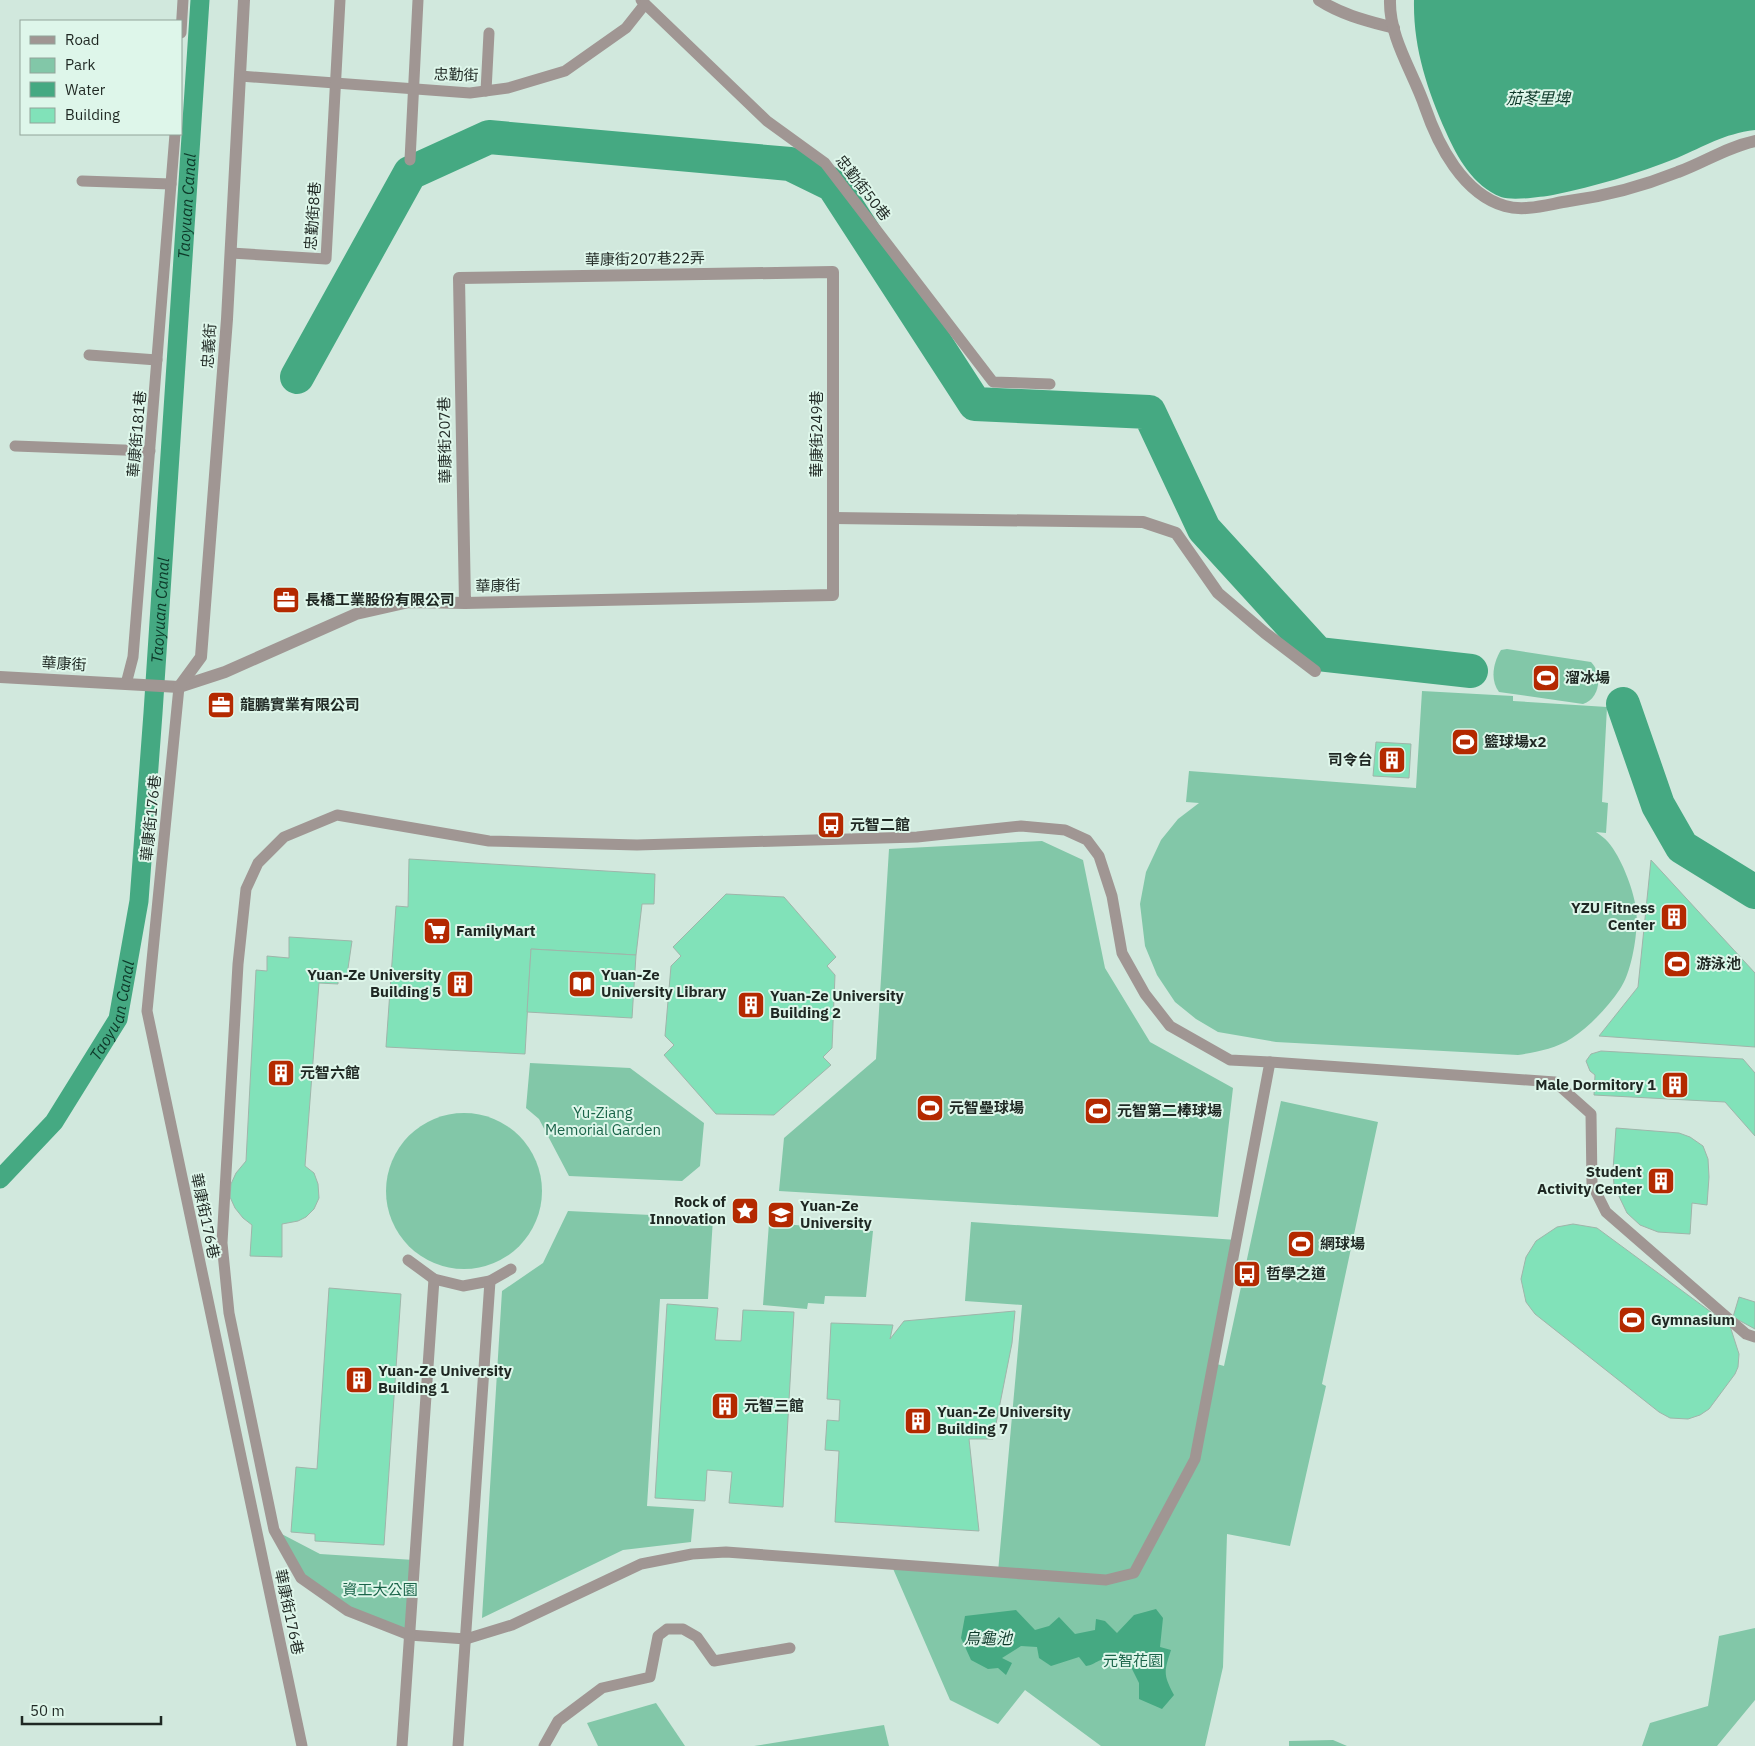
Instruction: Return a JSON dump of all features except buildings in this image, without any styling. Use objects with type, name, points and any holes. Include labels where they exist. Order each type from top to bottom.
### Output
[{"type":"street","name":"忠義街","points":[[180,687],[201,657],[227,327],[244,0]]},
{"type":"street","points":[[1320,0],[1350,16],[1394,28]]},
{"type":"street","points":[[1390,0],[1394,28],[1431,124],[1447,155],[1466,182],[1487,198],[1506,206],[1528,208],[1590,198],[1634,188],[1680,172],[1726,149],[1755,141]]},
{"type":"street","name":"華康街207巷22弄","points":[[458,278],[833,272]]},
{"type":"street","name":"華康街249巷","points":[[833,272],[833,595]]},
{"type":"street","name":"華康街207巷","points":[[458,278],[465,603]]},
{"type":"street","points":[[834,518],[1143,522],[1176,533],[1218,593],[1265,633],[1316,671]]},
{"type":"street","name":"華康街","points":[[0,677],[180,687],[225,672],[356,614],[408,602],[465,603],[833,595]]},
{"type":"lane","points":[[182,20],[183,0]]},
{"type":"lane","points":[[336,83],[340,0]]},
{"type":"lane","points":[[410,160],[418,0]]},
{"type":"lane","name":"忠勤街","points":[[240,76],[470,93],[508,88],[565,72],[626,28],[643,2]]},
{"type":"lane","name":"忠勤街50巷","points":[[643,2],[767,121],[825,163],[993,382],[1050,384]]},
{"type":"lane","points":[[486,91],[490,34]]},
{"type":"lane","name":"忠勤街8巷","points":[[231,254],[326,259],[336,83]]},
{"type":"lane","name":"華康街181巷","points":[[126,684],[133,657],[175,135]]},
{"type":"lane","points":[[82,181],[171,184]]},
{"type":"lane","points":[[89,355],[158,360]]},
{"type":"lane","points":[[15,446],[150,451]]},
{"type":"lane","name":"華康街176巷","points":[[180,687],[147,1011],[302,1746]]},
{"type":"lane","points":[[1270,1062],[1195,1459],[1134,1572],[1106,1580],[726,1552],[692,1554],[641,1564],[512,1625],[466,1639],[409,1635],[348,1611],[301,1578],[274,1530],[230,1313],[222,1244],[238,964],[246,889],[258,863],[284,837],[337,815],[489,841],[627,844],[917,836],[1021,826],[1065,830],[1087,840],[1098,856],[1112,896],[1122,953],[1145,994],[1170,1026],[1230,1060],[1270,1062],[1555,1082],[1591,1114],[1592,1184],[1606,1212],[1746,1334],[1755,1337]]},
{"type":"lane","points":[[408,1260],[434,1279],[463,1286],[490,1281],[511,1269]]},
{"type":"lane","points":[[402,1746],[434,1279]]},
{"type":"lane","points":[[458,1746],[490,1281]]},
{"type":"lane","points":[[544,1746],[558,1721],[602,1688],[650,1677],[658,1636],[667,1629],[683,1629],[697,1637],[714,1661],[790,1648]]},
{"type":"green space","name":"溜冰場","points":[[1507,649],[1591,662],[1595,667],[1598,679],[1596,692],[1589,701],[1583,704],[1499,692],[1494,682],[1494,666],[1501,650]]},
{"type":"green space","points":[[1422,691],[1513,696],[1513,701],[1607,707],[1602,802],[1608,803],[1606,833],[1596,832],[1613,848],[1622,864],[1632,891],[1637,917],[1631,961],[1620,989],[1598,1016],[1566,1042],[1539,1051],[1518,1055],[1276,1042],[1218,1032],[1196,1019],[1175,1002],[1157,975],[1145,946],[1140,904],[1146,872],[1161,840],[1178,819],[1199,803],[1186,802],[1189,771],[1416,788]]},
{"type":"green space","points":[[1042,841],[1083,860],[1105,968],[1150,1042],[1233,1088],[1218,1217],[779,1191],[784,1138],[876,1059],[889,849]]},
{"type":"green space","name":"Yu-Ziang Memorial Garden","points":[[530,1063],[630,1068],[704,1123],[700,1166],[682,1181],[569,1176],[539,1119],[526,1108]]},
{"type":"green space","name":"元智花園","points":[[1281,1101],[1378,1122],[1322,1384],[1326,1386],[1290,1546],[1227,1534],[1223,1667],[1205,1746],[1101,1746],[1025,1690],[998,1724],[950,1700],[891,1564],[998,1572],[1022,1305],[965,1301],[971,1222],[1237,1240],[1213,1363],[1224,1366]]},
{"type":"green space","points":[[456,1113],[472,1113],[487,1116],[501,1122],[519,1136],[533,1154],[539,1168],[542,1191],[539,1214],[533,1228],[519,1246],[501,1260],[487,1266],[472,1269],[456,1269],[441,1266],[427,1260],[409,1246],[399,1234],[389,1214],[386,1199],[386,1183],[389,1168],[395,1154],[409,1136],[421,1126],[441,1116]]},
{"type":"green space","points":[[568,1211],[713,1218],[708,1299],[660,1299],[647,1506],[694,1509],[691,1542],[623,1550],[482,1618],[502,1291],[543,1263]]},
{"type":"green space","points":[[769,1223],[873,1231],[866,1297],[825,1296],[824,1304],[808,1303],[807,1309],[763,1305]]},
{"type":"green space","name":"資工大公園","points":[[274,1530],[320,1554],[414,1560],[409,1635],[355,1614],[301,1578]]},
{"type":"green space","points":[[1755,1628],[1755,1700],[1717,1746],[1642,1746],[1650,1723],[1708,1706],[1719,1636]]},
{"type":"green space","points":[[656,1703],[685,1746],[598,1746],[587,1723]]},
{"type":"green space","points":[[884,1725],[889,1746],[754,1746]]},
{"type":"green space","points":[[1333,1740],[1347,1746],[1289,1746],[1289,1741]]},
{"type":"water","name":"茄苳里埤","points":[[1414,0],[1755,0],[1755,130],[1724,137],[1662,164],[1601,184],[1541,197],[1519,199],[1501,197],[1482,186],[1467,170],[1446,132],[1422,68],[1414,17]]},
{"type":"water","name":"烏龜池","points":[[1156,1609],[1163,1618],[1160,1647],[1171,1650],[1167,1663],[1166,1677],[1174,1695],[1162,1709],[1139,1699],[1139,1683],[1125,1655],[1110,1657],[1086,1666],[1079,1657],[1051,1666],[1039,1658],[1037,1647],[1021,1646],[1002,1658],[1012,1663],[1006,1675],[998,1668],[988,1669],[971,1660],[961,1638],[965,1616],[1016,1610],[1035,1630],[1049,1626],[1059,1617],[1075,1634],[1095,1630],[1096,1619],[1105,1621],[1117,1633],[1134,1615]]},
{"type":"waterway","name":"Taoyuan Canal","points":[[0,1179],[54,1122],[118,1019],[139,901],[200,0]]},
{"type":"waterway","points":[[297,377],[410,173],[489,137],[790,164],[833,185],[975,404],[1149,412],[1204,529],[1318,654],[1471,671]]},
{"type":"waterway","points":[[1623,704],[1658,805],[1682,847],[1755,892]]},
{"type":"place","name":"長橋工業股份有限公司","points":[[286,600]]},
{"type":"place","name":"溜冰場","points":[[1546,678]]},
{"type":"place","name":"龍鵬實業有限公司","points":[[221,705]]},
{"type":"place","name":"籃球場x2","points":[[1465,742]]},
{"type":"place","name":"司令台","points":[[1392,760]]},
{"type":"place","name":"元智二館","points":[[831,825]]},
{"type":"place","name":"YZU Fitness Center","points":[[1674,917]]},
{"type":"place","name":"FamilyMart","points":[[437,931]]},
{"type":"place","name":"游泳池","points":[[1677,964]]},
{"type":"place","name":"Yuan-Ze University Building 5","points":[[460,984]]},
{"type":"place","name":"Yuan-Ze University Library","points":[[582,984]]},
{"type":"place","name":"Yuan-Ze University Building 2","points":[[751,1005]]},
{"type":"place","name":"元智六館","points":[[281,1073]]},
{"type":"place","name":"Male Dormitory 1","points":[[1675,1085]]},
{"type":"place","name":"元智壘球場","points":[[930,1108]]},
{"type":"place","name":"元智第二棒球場","points":[[1098,1111]]},
{"type":"place","name":"Student Activity Center","points":[[1661,1181]]},
{"type":"place","name":"Rock of Innovation","points":[[745,1211]]},
{"type":"place","name":"Yuan-Ze University","points":[[781,1215]]},
{"type":"place","name":"網球場","points":[[1301,1244]]},
{"type":"place","name":"哲學之道","points":[[1247,1274]]},
{"type":"place","name":"Gymnasium","points":[[1632,1320]]},
{"type":"place","name":"Yuan-Ze University Building 1","points":[[359,1380]]},
{"type":"place","name":"元智三館","points":[[725,1406]]},
{"type":"place","name":"Yuan-Ze University Building 7","points":[[918,1421]]}]
